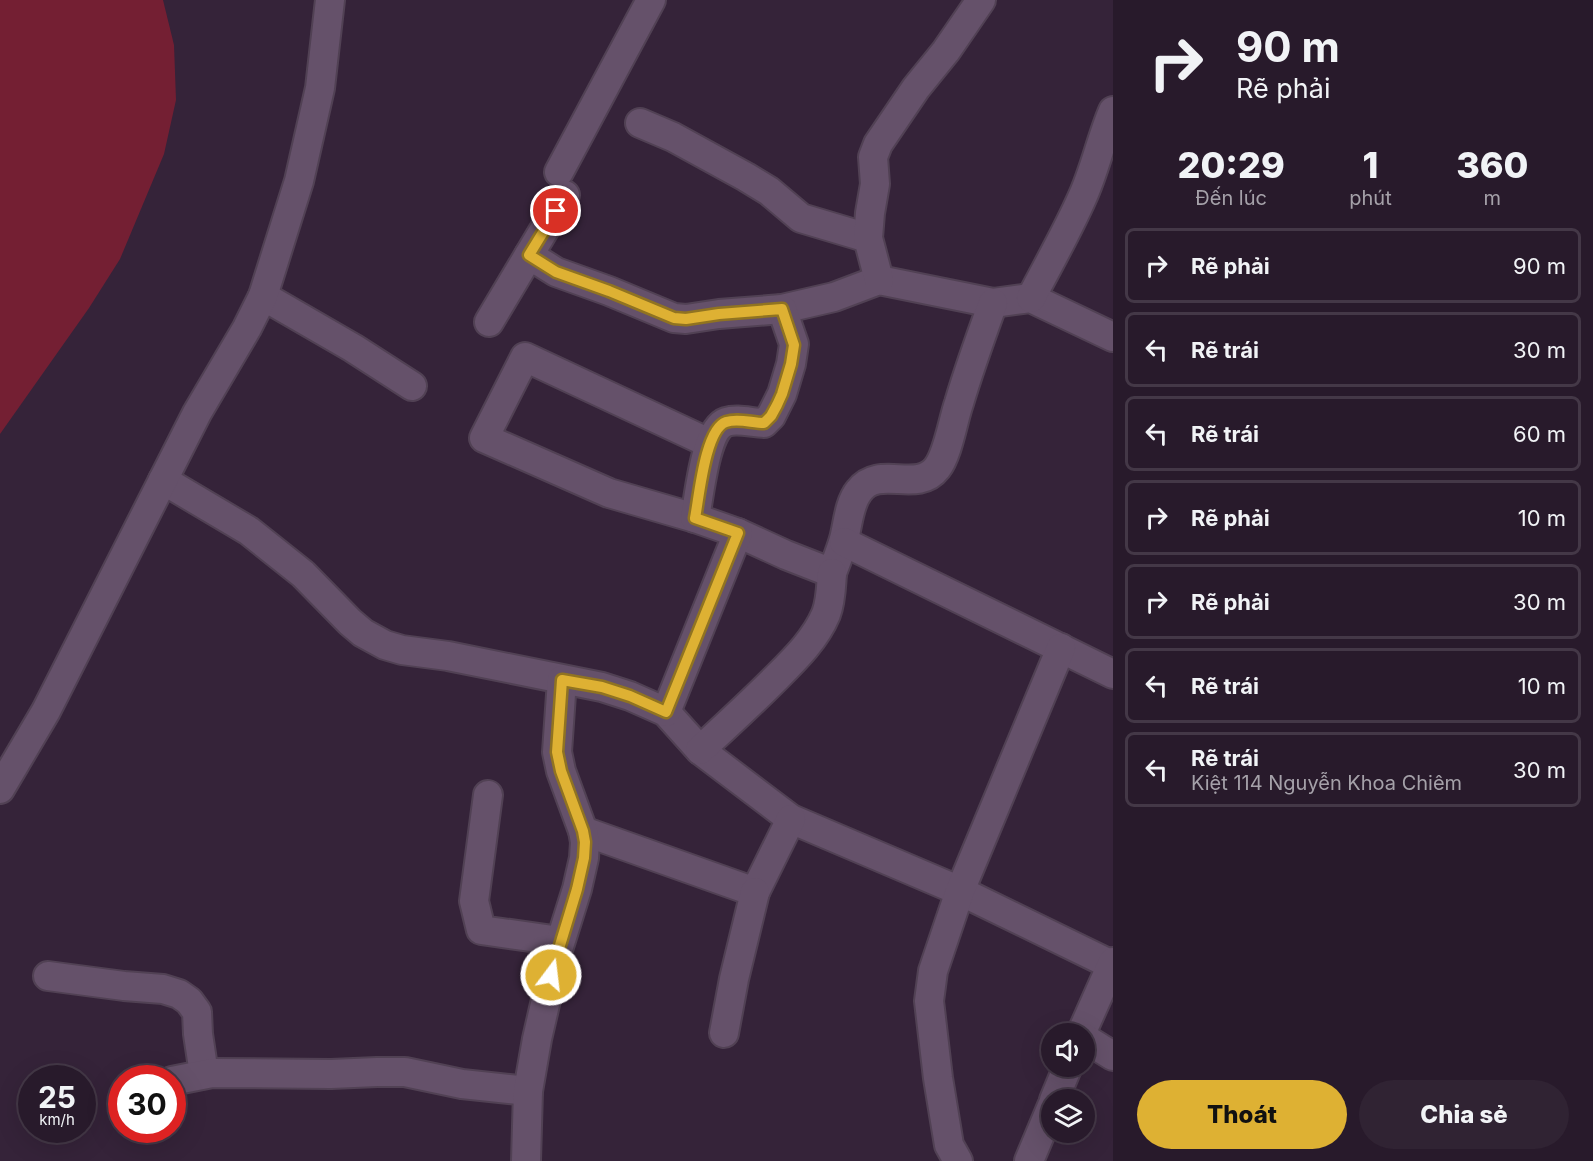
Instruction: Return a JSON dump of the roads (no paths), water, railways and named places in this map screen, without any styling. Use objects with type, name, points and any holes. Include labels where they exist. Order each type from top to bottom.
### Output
[{"type":"street","points":[[0,789],[46,711],[197,413],[263,296],[299,180],[318,100],[330,0]]},
{"type":"street","points":[[489,322],[529,255],[651,0]]},
{"type":"street","points":[[879,280],[868,238],[875,184],[873,157],[878,144],[916,88],[981,0]]},
{"type":"street","points":[[1032,298],[1082,199],[1113,111]]},
{"type":"street","points":[[640,123],[746,177],[769,191],[801,218],[868,238]]},
{"type":"street","points":[[529,255],[556,272],[674,318],[686,319],[782,309],[834,297],[879,280],[993,303],[1032,298],[1113,337]]},
{"type":"street","points":[[263,296],[353,348],[412,387]]},
{"type":"street","points":[[700,750],[794,660],[820,626],[827,612],[832,573],[844,542],[857,493],[870,481],[879,479],[922,479],[930,475],[943,460],[964,384],[993,303]]},
{"type":"street","points":[[695,518],[709,443],[716,430],[724,422],[741,420],[764,423],[771,416],[785,384],[794,345],[782,309]]},
{"type":"street","points":[[709,443],[525,357],[484,438],[609,493],[738,533],[832,573]]},
{"type":"street","points":[[163,480],[249,531],[303,574],[363,633],[385,645],[602,687],[630,696],[666,712],[700,750],[791,819],[960,891],[1112,963],[1086,1023]]},
{"type":"street","points":[[666,712],[738,533]]},
{"type":"street","points":[[844,542],[1113,674]]},
{"type":"street","points":[[958,1161],[949,1145],[938,1078],[929,1001],[933,971],[960,891],[1061,648]]},
{"type":"street","points":[[526,1161],[528,1091],[546,994],[584,858],[583,831],[561,771],[557,752],[562,680]]},
{"type":"street","points":[[488,795],[474,901],[481,930],[560,942]]},
{"type":"street","points":[[724,1033],[754,892],[791,819]]},
{"type":"street","points":[[583,831],[754,892]]},
{"type":"street","points":[[48,976],[163,989],[179,994],[189,1001],[197,1012],[204,1074]]},
{"type":"street","points":[[1095,1045],[1113,1056]]},
{"type":"street","points":[[186,1078],[212,1073],[405,1072],[462,1084],[528,1091]]},
{"type":"street","points":[[1029,1161],[1041,1132]]}]
